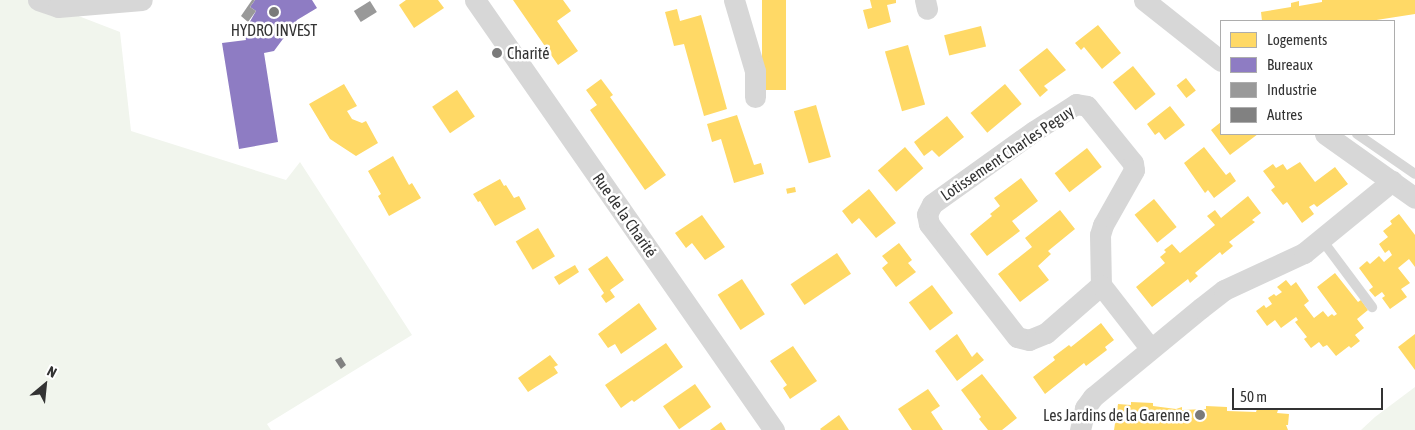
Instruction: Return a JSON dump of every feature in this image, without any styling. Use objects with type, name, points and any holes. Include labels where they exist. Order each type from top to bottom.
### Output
[{"type":"street","points":[[38,0],[58,7],[142,0]]},
{"type":"street","name":"Rue de la Charité","points":[[475,0],[774,430]]},
{"type":"street","points":[[734,0],[755,71],[755,97]]},
{"type":"street","points":[[1152,2],[1218,53]]},
{"type":"street","name":"Lotissement Charles Peguy","points":[[1076,104],[1087,106],[1133,163],[1134,170],[1103,225],[1100,235],[1101,285],[1046,333],[1029,340],[1017,337],[929,224],[927,214],[932,204],[1034,131],[1076,104]]},
{"type":"street","points":[[1326,135],[1415,198]]},
{"type":"street","points":[[1080,430],[1085,408],[1093,397],[1150,348],[1224,290],[1304,253],[1392,182]]},
{"type":"street","points":[[1101,285],[1150,348]]},
{"type":"lane","points":[[1358,135],[1415,174]]},
{"type":"lane","points":[[1322,240],[1372,307]]},
{"type":"shaded area","points":[[0,0],[37,0],[120,32],[131,131],[286,180],[300,162],[412,335],[267,424],[271,430],[0,430]]},
{"type":"shaded area","points":[[1415,387],[1415,430],[1361,430],[1375,417]]},
{"type":"building: Logements","points":[[406,0],[438,0],[444,8],[414,28],[399,5]]},
{"type":"building: Logements","points":[[513,0],[563,0],[571,11],[557,21],[578,51],[558,65]]},
{"type":"building: Logements","points":[[762,0],[786,0],[786,90],[762,90]]},
{"type":"building: Logements","points":[[870,0],[896,0],[896,3],[887,5],[891,22],[868,29],[863,10],[872,8]]},
{"type":"building: Logements","points":[[1322,0],[1415,0],[1415,14],[1376,20],[1262,20],[1261,12],[1291,7],[1291,3],[1299,1],[1299,6],[1322,2]]},
{"type":"building: Logements","points":[[677,9],[680,21],[701,15],[727,109],[704,116],[684,44],[674,46],[665,12]]},
{"type":"building: Logements","points":[[1098,25],[1121,53],[1102,69],[1084,47],[1081,50],[1075,43]]},
{"type":"building: Logements","points":[[981,26],[986,46],[949,56],[944,35]]},
{"type":"building: Logements","points":[[908,45],[925,105],[902,111],[885,52]]},
{"type":"building: Logements","points":[[1047,48],[1066,70],[1044,86],[1048,90],[1040,97],[1019,70]]},
{"type":"building: Logements","points":[[1133,66],[1156,94],[1135,110],[1113,82]]},
{"type":"building: Logements","points":[[1186,78],[1196,91],[1186,98],[1177,85]]},
{"type":"building: Logements","points":[[601,79],[613,95],[610,97],[666,175],[645,190],[590,110],[597,105],[586,90]]},
{"type":"building: Logements","points":[[344,84],[357,106],[347,111],[352,119],[362,123],[366,121],[378,143],[356,156],[330,139],[309,104]]},
{"type":"building: Logements","points":[[1005,84],[1022,104],[987,133],[971,113]]},
{"type":"building: Logements","points":[[457,90],[475,117],[450,133],[432,107]]},
{"type":"building: Logements","points":[[816,105],[831,157],[809,163],[794,111]]},
{"type":"building: Logements","points":[[1170,106],[1185,125],[1165,140],[1159,132],[1155,135],[1147,124]]},
{"type":"building: Logements","points":[[737,115],[754,165],[761,163],[764,174],[734,183],[721,139],[712,142],[707,124]]},
{"type":"building: Logements","points":[[947,116],[964,137],[939,157],[932,150],[924,156],[914,142]]},
{"type":"building: Logements","points":[[1220,123],[1220,135],[1257,135],[1230,155],[1211,130]]},
{"type":"building: Logements","points":[[905,147],[923,168],[896,192],[878,171]]},
{"type":"building: Logements","points":[[1204,147],[1226,175],[1230,172],[1236,181],[1214,198],[1208,190],[1205,193],[1184,163]]},
{"type":"building: Logements","points":[[1087,148],[1102,167],[1069,192],[1055,173]]},
{"type":"building: Logements","points":[[393,156],[409,185],[412,183],[421,198],[389,216],[378,196],[381,194],[368,171]]},
{"type":"building: Logements","points":[[1300,162],[1315,182],[1335,167],[1348,184],[1317,207],[1314,204],[1309,207],[1314,214],[1302,223],[1287,202],[1283,205],[1271,190],[1275,187],[1263,171],[1273,164],[1276,168],[1283,164],[1287,170]]},
{"type":"building: Logements","points":[[1021,178],[1038,201],[1012,221],[1020,231],[987,256],[970,234],[992,216],[990,214],[1000,206],[994,198]]},
{"type":"building: Logements","points":[[500,179],[514,198],[519,196],[526,209],[495,226],[480,201],[478,202],[473,194]]},
{"type":"building: Logements","points":[[795,187],[796,192],[787,194],[786,189]]},
{"type":"building: Logements","points":[[869,189],[896,223],[876,238],[859,218],[852,224],[842,211]]},
{"type":"building: Logements","points":[[1248,196],[1261,213],[1252,220],[1255,222],[1229,242],[1233,246],[1222,255],[1220,252],[1195,273],[1198,276],[1190,283],[1188,279],[1152,307],[1136,287],[1165,263],[1160,257],[1166,252],[1164,250],[1172,244],[1180,253],[1215,225],[1207,216],[1215,210],[1221,218]]},
{"type":"building: Logements","points":[[1154,199],[1177,227],[1157,243],[1135,215]]},
{"type":"building: Logements","points":[[1060,210],[1075,229],[1048,251],[1051,254],[1038,266],[1049,280],[1020,302],[998,274],[1032,247],[1025,238]]},
{"type":"building: Logements","points":[[1399,214],[1415,235],[1415,267],[1409,259],[1398,268],[1410,283],[1401,289],[1407,297],[1390,309],[1382,298],[1385,296],[1382,292],[1375,297],[1369,290],[1373,287],[1359,268],[1367,261],[1370,264],[1379,256],[1384,262],[1392,255],[1389,250],[1385,253],[1379,244],[1388,237],[1383,231],[1392,224],[1390,221]]},
{"type":"building: Logements","points":[[702,215],[725,247],[705,260],[692,243],[686,248],[675,233]]},
{"type":"building: Logements","points":[[538,228],[555,256],[533,270],[516,241]]},
{"type":"building: Logements","points":[[899,243],[912,260],[908,263],[916,272],[896,287],[882,268],[888,263],[882,256]]},
{"type":"building: Logements","points":[[837,253],[851,274],[805,305],[791,284]]},
{"type":"building: Logements","points":[[607,256],[624,280],[610,290],[615,297],[606,303],[601,296],[604,293],[588,269]]},
{"type":"building: Logements","points":[[575,265],[579,272],[559,285],[554,277]]},
{"type":"building: Logements","points":[[1335,273],[1358,302],[1361,300],[1368,310],[1357,319],[1364,328],[1355,335],[1360,341],[1351,348],[1349,346],[1336,356],[1327,345],[1323,347],[1319,342],[1311,348],[1304,339],[1307,337],[1295,322],[1298,320],[1296,317],[1281,328],[1275,320],[1267,326],[1256,311],[1264,305],[1266,308],[1272,304],[1268,298],[1282,292],[1277,287],[1286,280],[1291,286],[1296,282],[1309,301],[1304,305],[1314,318],[1323,311],[1328,317],[1332,314],[1334,316],[1337,314],[1317,287]]},
{"type":"building: Logements","points":[[742,279],[765,314],[741,330],[718,295]]},
{"type":"building: Logements","points":[[932,285],[953,313],[930,330],[909,302]]},
{"type":"building: Logements","points":[[639,303],[657,329],[621,354],[615,344],[608,348],[598,334]]},
{"type":"building: Logements","points":[[1101,323],[1114,340],[1105,347],[1107,350],[1086,366],[1084,363],[1045,394],[1033,377],[1055,360],[1053,357],[1069,345],[1071,347]]},
{"type":"building: Logements","points":[[957,334],[972,357],[977,352],[984,360],[957,381],[935,351]]},
{"type":"building: Logements","points":[[1415,334],[1415,370],[1398,347]]},
{"type":"building: Logements","points":[[666,343],[683,367],[634,402],[632,400],[621,408],[605,385]]},
{"type":"building: Logements","points":[[793,346],[817,381],[790,399],[783,388],[787,385],[770,361]]},
{"type":"building: Logements","points":[[550,355],[558,365],[554,367],[558,373],[528,392],[518,378]]},
{"type":"building: Logements","points":[[982,374],[1017,418],[1002,430],[988,430],[961,390]]},
{"type":"building: Logements","points":[[695,384],[711,407],[679,429],[663,406]]},
{"type":"building: Logements","points":[[928,389],[940,406],[931,412],[943,430],[912,430],[898,409]]},
{"type":"building: Logements","name":"Les Jardins de la Garenne","points":[[1131,402],[1153,403],[1153,406],[1176,409],[1182,407],[1182,410],[1206,409],[1206,406],[1227,407],[1227,411],[1256,412],[1257,409],[1278,410],[1277,413],[1289,414],[1288,425],[1286,425],[1288,430],[1114,430],[1118,404],[1131,405]]},
{"type":"building: Logements","points":[[839,415],[849,430],[820,429]]},
{"type":"building: Logements","points":[[721,422],[726,430],[710,430]]},
{"type":"building: Bureaux","points":[[255,0],[312,0],[317,8],[297,20],[274,51],[264,53],[278,142],[239,149],[222,43],[246,40],[244,32],[256,11],[250,7]]},
{"type":"building: Industrie","points":[[252,0],[255,0],[250,7],[256,11],[248,22],[241,16]]},
{"type":"building: Industrie","points":[[370,1],[377,12],[361,22],[354,11]]},
{"type":"building: Autres","points":[[341,357],[346,365],[341,369],[335,360]]},
{"type":"place","name":"HYDRO INVEST","points":[[274,12]]},
{"type":"place","name":"Charité","points":[[497,53]]},
{"type":"place","name":"Les Jardins de la Garenne","points":[[1200,415]]}]
